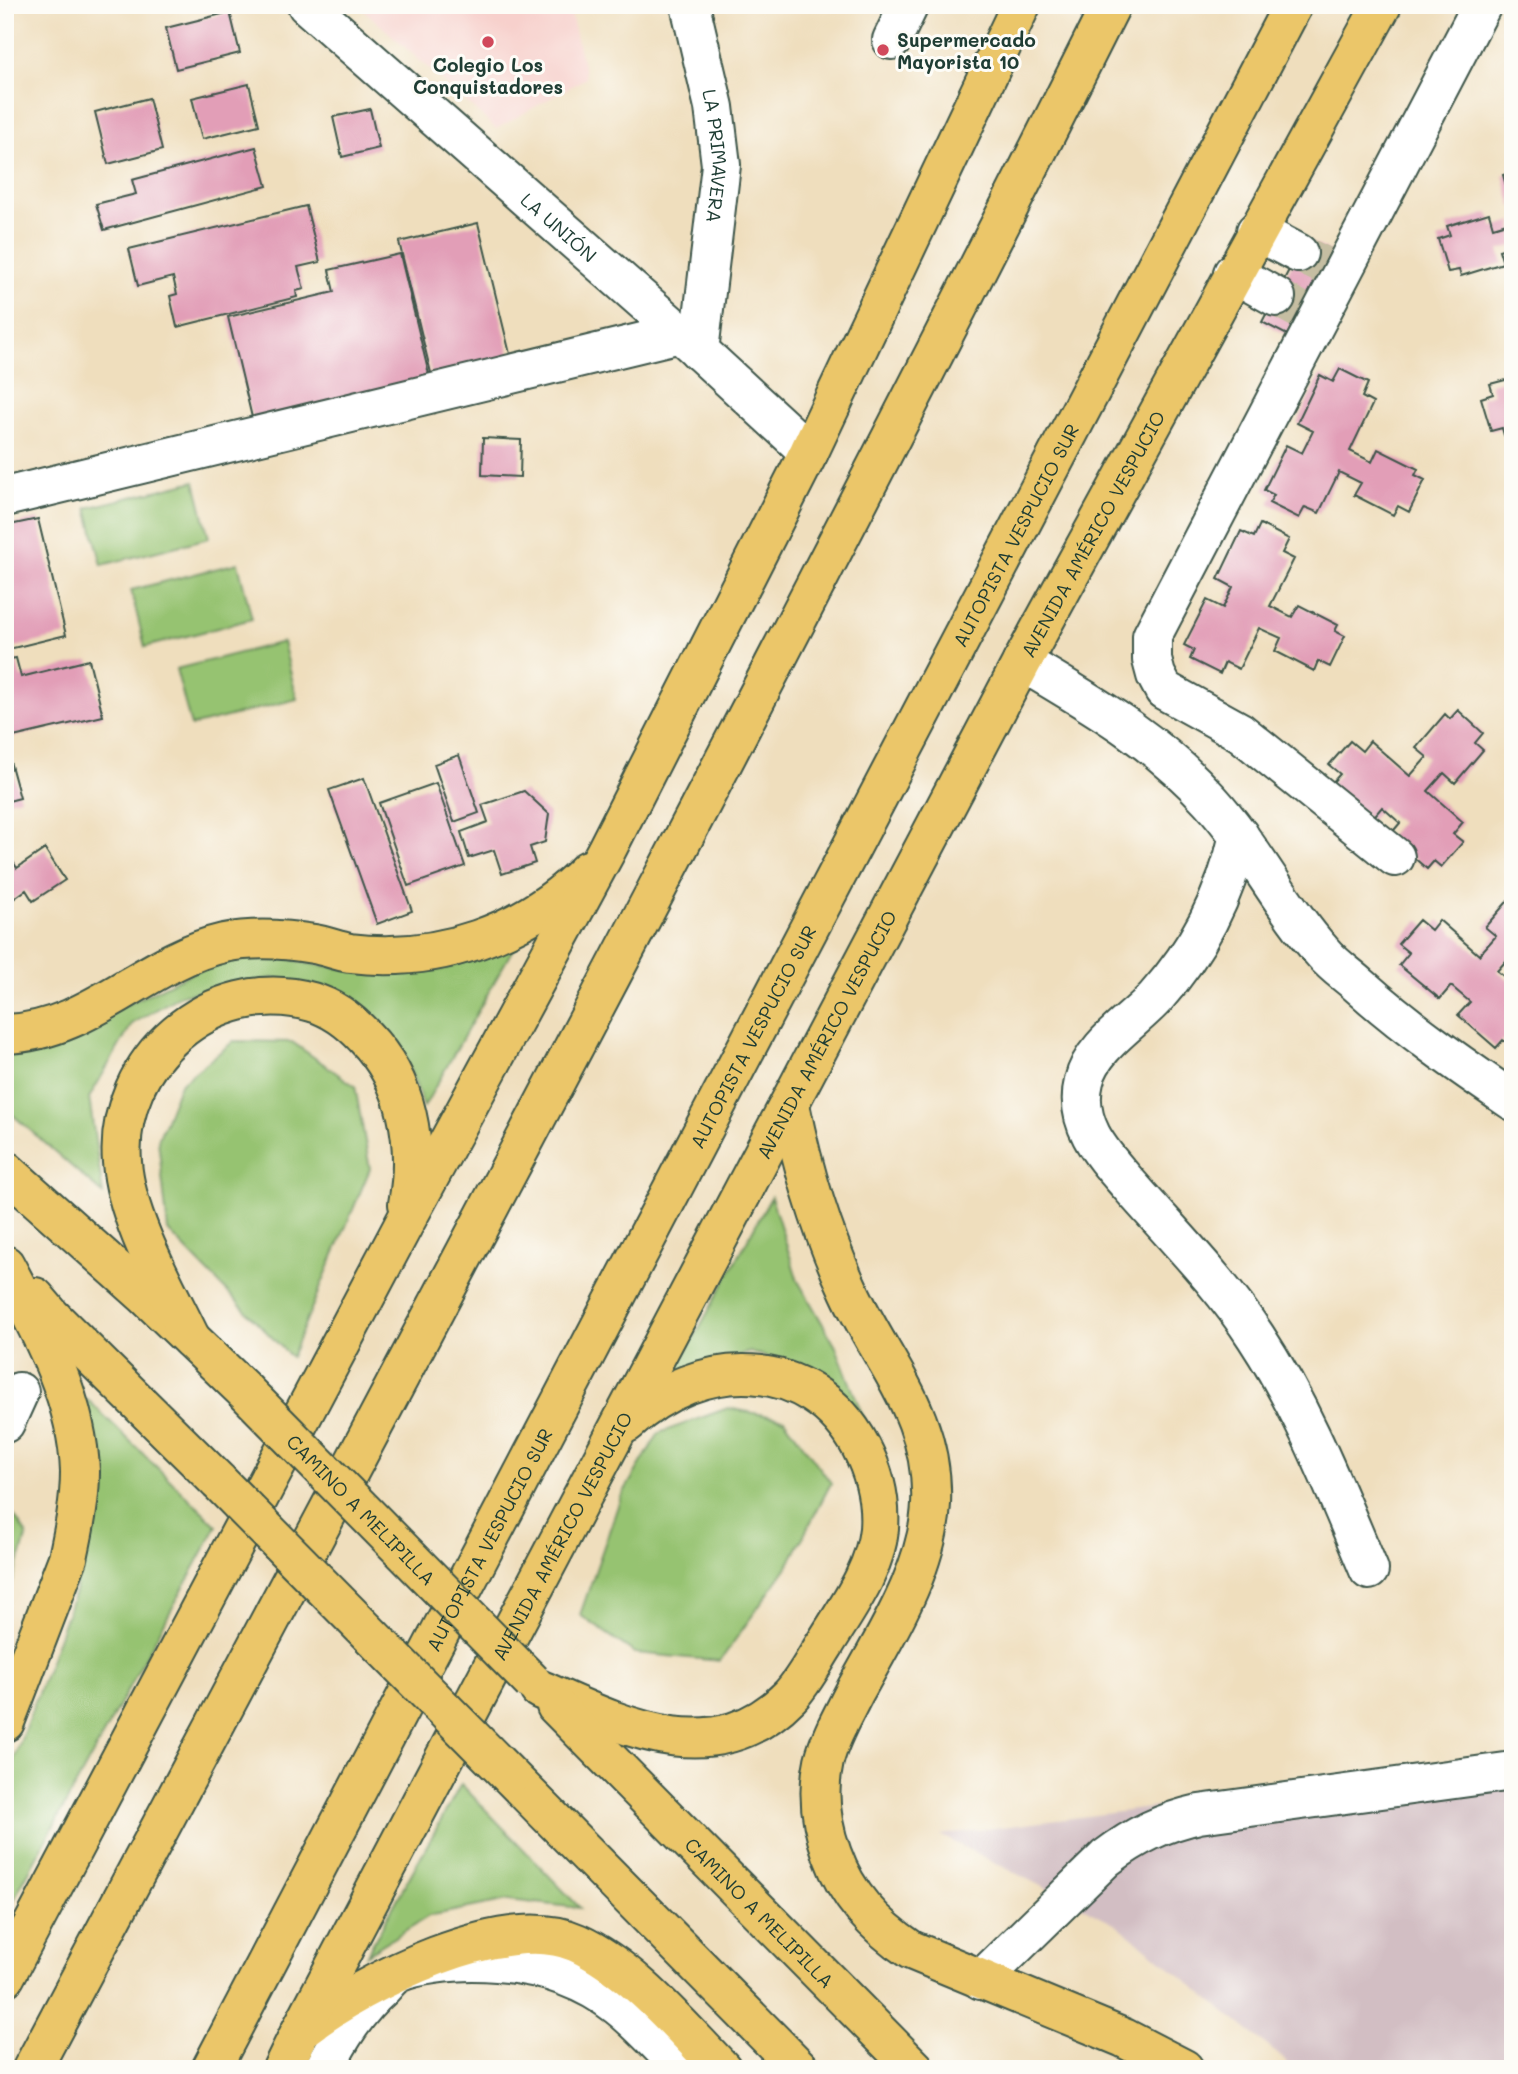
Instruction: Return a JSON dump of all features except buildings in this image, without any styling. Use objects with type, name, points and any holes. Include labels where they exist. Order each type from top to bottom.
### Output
[{"type":"main road","points":[[5,1977],[404,1224],[606,851],[809,452],[1021,5]]},
{"type":"main road","points":[[33,2069],[775,665],[1111,5]]},
{"type":"main road","name":"AUTOPISTA VESPUCIO SUR","points":[[211,2069],[1293,5]]},
{"type":"main road","name":"AVENIDA AMÉRICO VESPUCIO","points":[[282,2069],[1022,662],[1382,5]]},
{"type":"main road","points":[[5,1034],[42,1028],[72,1019],[100,1006],[154,971],[202,949],[226,943],[283,940],[347,953],[379,956],[412,955],[477,940],[516,923],[548,903],[579,879],[606,851]]},
{"type":"main road","points":[[191,1339],[136,1222],[124,1182],[122,1140],[126,1113],[135,1087],[148,1063],[174,1034],[206,1013],[228,1003],[251,999],[274,997],[302,1000],[336,1013],[366,1037],[396,1079],[410,1126],[411,1170],[404,1224]]},
{"type":"main road","points":[[790,1105],[808,1185],[830,1250],[851,1296],[915,1413],[926,1445],[931,1479],[931,1505],[921,1559],[911,1584],[831,1740],[824,1762],[821,1785],[823,1825],[838,1871],[871,1919],[911,1950],[1124,2038],[1184,2069]]},
{"type":"main road","name":"CAMINO A MELIPILLA","points":[[5,1170],[245,1391],[915,2069]]},
{"type":"main road","points":[[5,1264],[52,1317],[800,2069]]},
{"type":"main road","points":[[5,1264],[53,1361],[72,1419],[80,1472],[68,1558],[5,1722]]},
{"type":"main road","points":[[535,1685],[613,1722],[645,1732],[694,1738],[732,1732],[750,1725],[790,1696],[805,1677],[855,1596],[875,1549],[879,1528],[879,1502],[874,1476],[865,1455],[855,1435],[829,1404],[796,1383],[778,1377],[749,1374],[721,1376],[693,1383],[665,1395],[639,1412],[616,1433]]},
{"type":"main road","points":[[300,2032],[330,2009],[398,1973],[450,1952],[484,1942],[533,1933],[555,1934],[598,1954],[620,1970],[722,2069]]},
{"type":"street","name":"LA UNIÓN","points":[[307,5],[690,342],[809,452]]},
{"type":"street","name":"LA PRIMAVERA","points":[[690,5],[715,107],[721,165],[690,342]]},
{"type":"street","points":[[892,40],[909,5]]},
{"type":"street","points":[[1395,857],[1240,732],[1164,690],[1152,660],[1152,636],[1297,308],[1320,264],[1482,5]]},
{"type":"street","points":[[1256,231],[1320,264]]},
{"type":"street","points":[[1233,273],[1297,308]]},
{"type":"street","points":[[5,497],[690,342]]},
{"type":"street","points":[[1022,662],[1121,722],[1162,753],[1210,799],[1239,835],[1275,890],[1324,955],[1386,1009],[1513,1101]]},
{"type":"street","points":[[1239,835],[1233,861],[1220,894],[1194,947],[1153,1000],[1092,1061],[1084,1078],[1082,1112],[1086,1128],[1108,1161],[1209,1276],[1254,1334],[1283,1379],[1310,1430],[1369,1570]]},
{"type":"street","points":[[981,1980],[1106,1858],[1152,1828],[1199,1814],[1513,1771]]},
{"type":"street","points":[[324,2069],[351,2022],[370,1999],[398,1973],[458,1961],[531,1967],[562,1974],[589,1987],[618,2006],[683,2069]]},
{"type":"shaded area","name":"Colegio Los Conquistadores","points":[[358,5],[569,5],[586,78],[496,129]]},
{"type":"shaded area","points":[[1513,1761],[1513,2069],[1289,2069],[1285,2060],[1116,1924],[940,1835]]},
{"type":"green space","points":[[195,481],[209,538],[102,565],[87,508]]},
{"type":"green space","points":[[238,563],[252,619],[145,647],[131,590]]},
{"type":"green space","points":[[283,642],[297,699],[191,726],[176,669]]},
{"type":"green space","points":[[519,938],[424,1107],[403,1052],[347,997],[274,978],[181,995],[132,1024],[89,1098],[103,1194],[5,1108],[5,1053],[16,1053],[60,1037],[214,962],[261,951],[305,963],[378,973],[444,969]]},
{"type":"green space","points":[[234,1041],[292,1042],[355,1086],[370,1169],[291,1357],[168,1231],[158,1140],[180,1084]]},
{"type":"green space","points":[[771,1197],[798,1281],[836,1347],[872,1440],[807,1368],[750,1352],[675,1372]]},
{"type":"green space","points":[[87,1399],[217,1526],[5,1915],[5,1784],[75,1592]]},
{"type":"green space","points":[[728,1408],[784,1419],[831,1483],[789,1564],[720,1661],[635,1653],[580,1615],[621,1497],[659,1433]]},
{"type":"green space","points":[[5,1502],[27,1535],[5,1606]]},
{"type":"green space","points":[[461,1784],[580,1908],[508,1900],[429,1916],[367,1954]]},
{"type":"tunnel","points":[[1298,253],[1323,265]]},
{"type":"tunnel","points":[[1276,297],[1300,310]]},
{"type":"place","name":"Colegio Los Conquistadores","points":[[488,42]]},
{"type":"place","name":"Supermercado Mayorista 10","points":[[883,50]]}]
